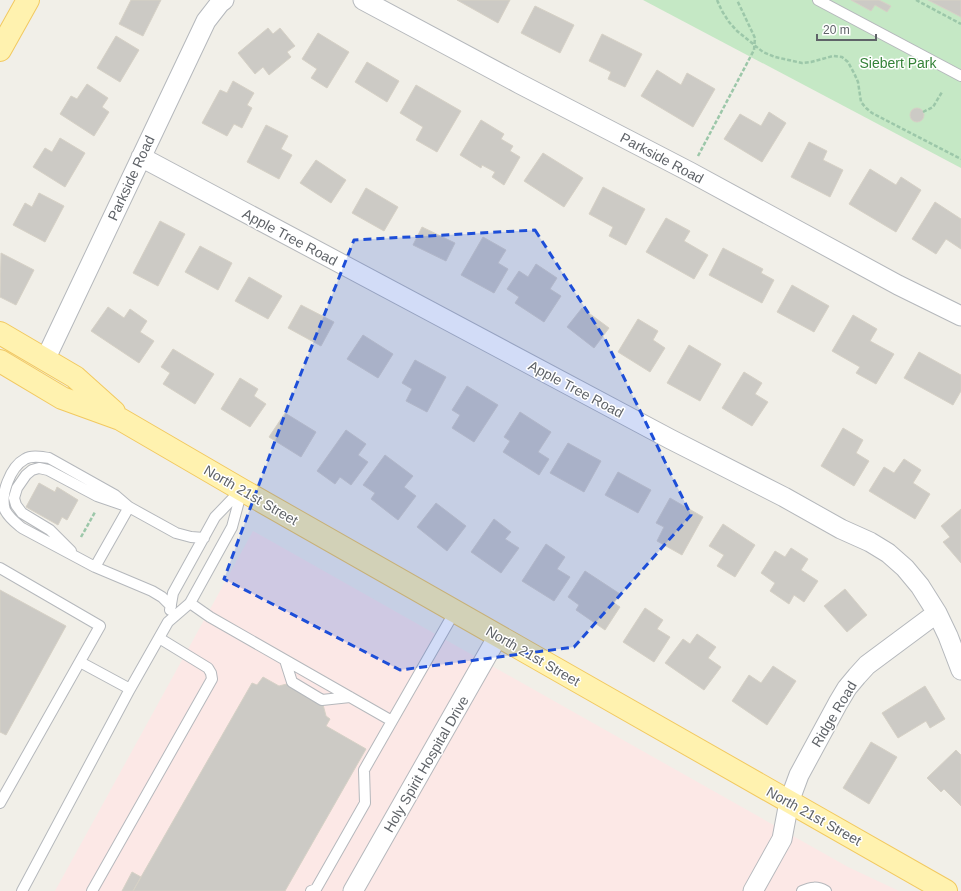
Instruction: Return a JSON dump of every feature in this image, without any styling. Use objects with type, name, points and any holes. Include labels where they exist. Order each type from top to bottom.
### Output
[{"type":"main road","points":[[0,50],[28,0]]},
{"type":"main road","name":"North 21st Street","points":[[0,333],[75,377],[120,419]]},
{"type":"main road","name":"North 21st Street","points":[[0,361],[62,398],[120,419],[946,891]]},
{"type":"street","name":"Parkside Road","points":[[45,360],[206,22],[224,0]]},
{"type":"street","name":"Parkside Road","points":[[363,0],[520,84],[690,172],[898,285],[961,316]]},
{"type":"street","name":"Apple Tree Road","points":[[141,157],[670,439],[784,497],[888,553],[905,568],[920,586],[937,613],[948,636],[961,670]]},
{"type":"street","name":"Ridge Road","points":[[789,802],[799,774],[838,703],[857,676],[867,665],[937,613]]},
{"type":"street","name":"Holy Spirit Hospital Drive","points":[[354,891],[498,636]]},
{"type":"street","points":[[753,891],[782,839],[789,802]]},
{"type":"lane","points":[[818,0],[961,76]]},
{"type":"lane","points":[[171,606],[162,597],[152,591],[95,567],[78,558],[50,530],[22,513],[16,505],[14,498],[17,488],[26,475],[32,470],[39,468],[48,470],[97,496],[129,507],[176,533],[191,537],[204,538]]},
{"type":"lane","points":[[168,622],[173,593],[215,517],[242,490]]},
{"type":"lane","points":[[22,891],[158,638],[168,622],[190,603],[232,527],[242,490]]},
{"type":"lane","points":[[95,567],[129,507]]},
{"type":"lane","points":[[0,568],[100,626],[1,801]]},
{"type":"lane","points":[[190,603],[210,617],[392,721]]},
{"type":"lane","points":[[311,891],[316,889],[365,803],[364,770],[455,611]]},
{"type":"lane","points":[[92,891],[212,679],[208,668],[158,638]]},
{"type":"lane","points":[[285,660],[292,682],[322,700],[350,697]]},
{"type":"lane","points":[[80,662],[130,689]]},
{"type":"lane","points":[[802,891],[812,888],[820,888],[826,891]]},
{"type":"path","points":[[717,0],[729,22],[737,31],[763,52],[775,57],[802,63],[812,62],[833,56],[842,57],[848,62],[854,73],[858,82],[862,102],[866,108],[872,113],[961,159]]},
{"type":"path","points":[[690,172],[754,50],[755,38],[737,0]]},
{"type":"path","points":[[916,0],[961,24]]},
{"type":"path","points":[[923,112],[934,107],[942,92]]},
{"type":"highlighted area","points":[[535,230],[605,339],[691,515],[574,647],[400,670],[224,579],[288,406],[354,240]]},
{"type":"shaded area","points":[[253,531],[848,867],[899,891],[55,891]]},
{"type":"green space","name":"Siebert Park","points":[[643,0],[961,0],[961,168]]},
{"type":"building","points":[[131,0],[161,0],[143,36],[119,24]]},
{"type":"building","points":[[457,0],[510,0],[498,23]]},
{"type":"building","points":[[851,0],[879,0],[891,6],[887,12],[875,5],[871,11]]},
{"type":"building","points":[[928,0],[961,0],[961,17]]},
{"type":"building","points":[[535,6],[574,25],[560,53],[521,33]]},
{"type":"building","points":[[268,28],[273,34],[280,28],[295,46],[287,52],[291,57],[269,75],[263,67],[255,74],[238,53]]},
{"type":"building","points":[[318,33],[349,52],[327,88],[311,78],[317,69],[302,59]]},
{"type":"building","points":[[602,34],[642,54],[625,87],[608,79],[611,72],[589,61]]},
{"type":"building","points":[[116,36],[139,50],[120,82],[97,68]]},
{"type":"building","points":[[367,62],[399,81],[387,102],[355,82]]},
{"type":"building","points":[[657,70],[681,85],[687,73],[715,89],[693,127],[641,96]]},
{"type":"building","points":[[233,81],[254,93],[247,105],[252,108],[242,128],[234,124],[227,136],[202,123],[220,90],[227,93]]},
{"type":"building","points":[[87,84],[108,98],[102,107],[109,112],[94,136],[60,114],[71,96],[77,99]]},
{"type":"building","points":[[416,85],[461,111],[437,152],[416,140],[423,127],[400,113]]},
{"type":"building","points":[[914,108],[920,108],[924,112],[924,118],[920,122],[914,122],[910,118],[910,112]]},
{"type":"building","points":[[769,112],[786,123],[762,162],[724,139],[740,114],[761,126]]},
{"type":"building","points":[[481,120],[504,134],[501,139],[513,146],[510,151],[520,157],[504,185],[492,177],[495,172],[482,165],[481,168],[460,155]]},
{"type":"building","points":[[266,125],[288,136],[281,149],[292,155],[279,179],[247,162]]},
{"type":"building","points":[[60,138],[85,153],[65,187],[33,167],[45,148],[52,152]]},
{"type":"building","points":[[809,142],[827,151],[823,160],[843,170],[830,197],[791,177]]},
{"type":"building","points":[[543,153],[583,178],[564,207],[524,181]]},
{"type":"building","points":[[316,160],[346,180],[331,203],[300,183]]},
{"type":"building","points":[[870,169],[896,185],[901,177],[921,190],[896,232],[849,204]]},
{"type":"building","points":[[603,187],[645,209],[626,245],[609,236],[613,227],[589,214]]},
{"type":"building","points":[[366,188],[398,207],[384,231],[352,213]]},
{"type":"building","points":[[39,193],[64,206],[45,242],[13,225],[25,203],[32,207]]},
{"type":"building","points":[[935,202],[961,219],[961,249],[946,239],[936,254],[912,239]]},
{"type":"building","points":[[666,218],[690,231],[684,241],[708,255],[694,279],[646,252]]},
{"type":"building","points":[[160,221],[185,234],[158,286],[133,273]]},
{"type":"building","points":[[422,227],[455,243],[446,261],[413,245]]},
{"type":"building","points":[[483,237],[506,250],[498,263],[508,269],[494,293],[461,275]]},
{"type":"building","points":[[200,246],[232,263],[218,290],[185,272]]},
{"type":"building","points":[[723,248],[763,269],[761,273],[774,280],[762,303],[709,275]]},
{"type":"building","points":[[1,253],[34,270],[16,305],[0,297]]},
{"type":"building","points":[[536,264],[557,278],[550,289],[561,296],[544,322],[515,303],[519,297],[507,289],[519,271],[528,277]]},
{"type":"building","points":[[249,277],[282,296],[268,319],[235,301]]},
{"type":"building","points":[[792,285],[829,306],[814,332],[777,312]]},
{"type":"building","points":[[301,305],[334,322],[321,346],[288,328]]},
{"type":"building","points":[[108,307],[124,318],[130,309],[147,321],[140,332],[154,341],[139,363],[91,331]]},
{"type":"building","points":[[582,308],[609,328],[594,348],[567,327]]},
{"type":"building","points":[[853,315],[877,329],[870,341],[894,354],[876,384],[856,373],[860,367],[832,351]]},
{"type":"building","points":[[638,319],[658,331],[653,340],[665,348],[650,372],[618,352]]},
{"type":"building","points":[[363,335],[393,354],[378,378],[347,359]]},
{"type":"building","points":[[689,345],[721,364],[700,401],[667,383]]},
{"type":"building","points":[[173,349],[214,374],[195,404],[163,384],[170,373],[161,367]]},
{"type":"building","points":[[919,352],[961,375],[961,391],[953,405],[904,378]]},
{"type":"building","points":[[415,360],[446,377],[427,412],[406,401],[412,389],[402,383]]},
{"type":"building","points":[[744,372],[762,383],[755,394],[768,402],[752,426],[722,408]]},
{"type":"building","points":[[240,378],[258,389],[254,396],[266,404],[250,427],[221,409]]},
{"type":"building","points":[[467,386],[498,405],[474,442],[452,428],[460,415],[452,410]]},
{"type":"building","points":[[520,412],[551,432],[538,452],[549,459],[539,475],[503,452],[510,441],[504,437]]},
{"type":"building","points":[[285,413],[316,432],[301,457],[269,437]]},
{"type":"building","points":[[843,428],[863,440],[856,453],[869,461],[854,486],[821,466]]},
{"type":"building","points":[[346,430],[366,444],[358,455],[368,462],[351,485],[340,477],[335,484],[317,471]]},
{"type":"building","points":[[568,443],[601,461],[584,492],[550,473]]},
{"type":"building","points":[[385,455],[413,476],[404,487],[416,496],[398,520],[371,499],[375,493],[363,485]]},
{"type":"building","points":[[904,459],[921,470],[913,483],[930,494],[915,519],[869,491],[884,467],[894,473]]},
{"type":"building","points":[[618,472],[651,490],[638,513],[605,495]]},
{"type":"building","points":[[39,483],[55,492],[57,487],[78,500],[67,520],[62,517],[58,525],[26,507]]},
{"type":"building","points":[[670,498],[703,517],[682,555],[657,541],[664,527],[656,523]]},
{"type":"building","points":[[436,503],[466,526],[447,551],[417,527]]},
{"type":"building","points":[[961,509],[961,563],[943,542],[950,537],[941,526]]},
{"type":"building","points":[[494,519],[511,532],[505,539],[519,548],[501,573],[471,552]]},
{"type":"building","points":[[723,524],[755,545],[735,577],[717,566],[724,555],[709,546]]},
{"type":"building","points":[[546,544],[565,557],[557,569],[570,577],[554,601],[522,581]]},
{"type":"building","points":[[791,548],[808,559],[801,570],[818,581],[804,602],[794,595],[789,604],[770,591],[775,583],[761,573],[775,551],[785,557]]},
{"type":"building","points":[[585,571],[620,594],[614,603],[620,607],[605,630],[576,610],[579,605],[568,597]]},
{"type":"building","points":[[845,589],[867,615],[847,632],[824,606]]},
{"type":"building","points":[[0,590],[66,626],[6,735],[0,732]]},
{"type":"building","points":[[645,608],[663,620],[657,629],[670,637],[654,662],[623,642]]},
{"type":"building","points":[[697,634],[716,647],[708,658],[721,667],[704,690],[665,663],[683,639],[690,644]]},
{"type":"building","points":[[773,666],[796,681],[767,725],[732,701],[749,675],[761,683]]},
{"type":"building","points":[[263,677],[279,686],[298,681],[320,693],[326,716],[330,719],[326,726],[366,749],[285,891],[133,891],[252,683],[257,685]]},
{"type":"building","points":[[925,686],[945,719],[930,728],[926,721],[898,738],[882,713]]},
{"type":"building","points":[[871,742],[897,757],[869,804],[843,788]]},
{"type":"building","points":[[956,750],[961,755],[961,806],[944,789],[941,792],[927,778]]},
{"type":"building","points":[[132,872],[141,877],[133,891],[122,891]]}]
